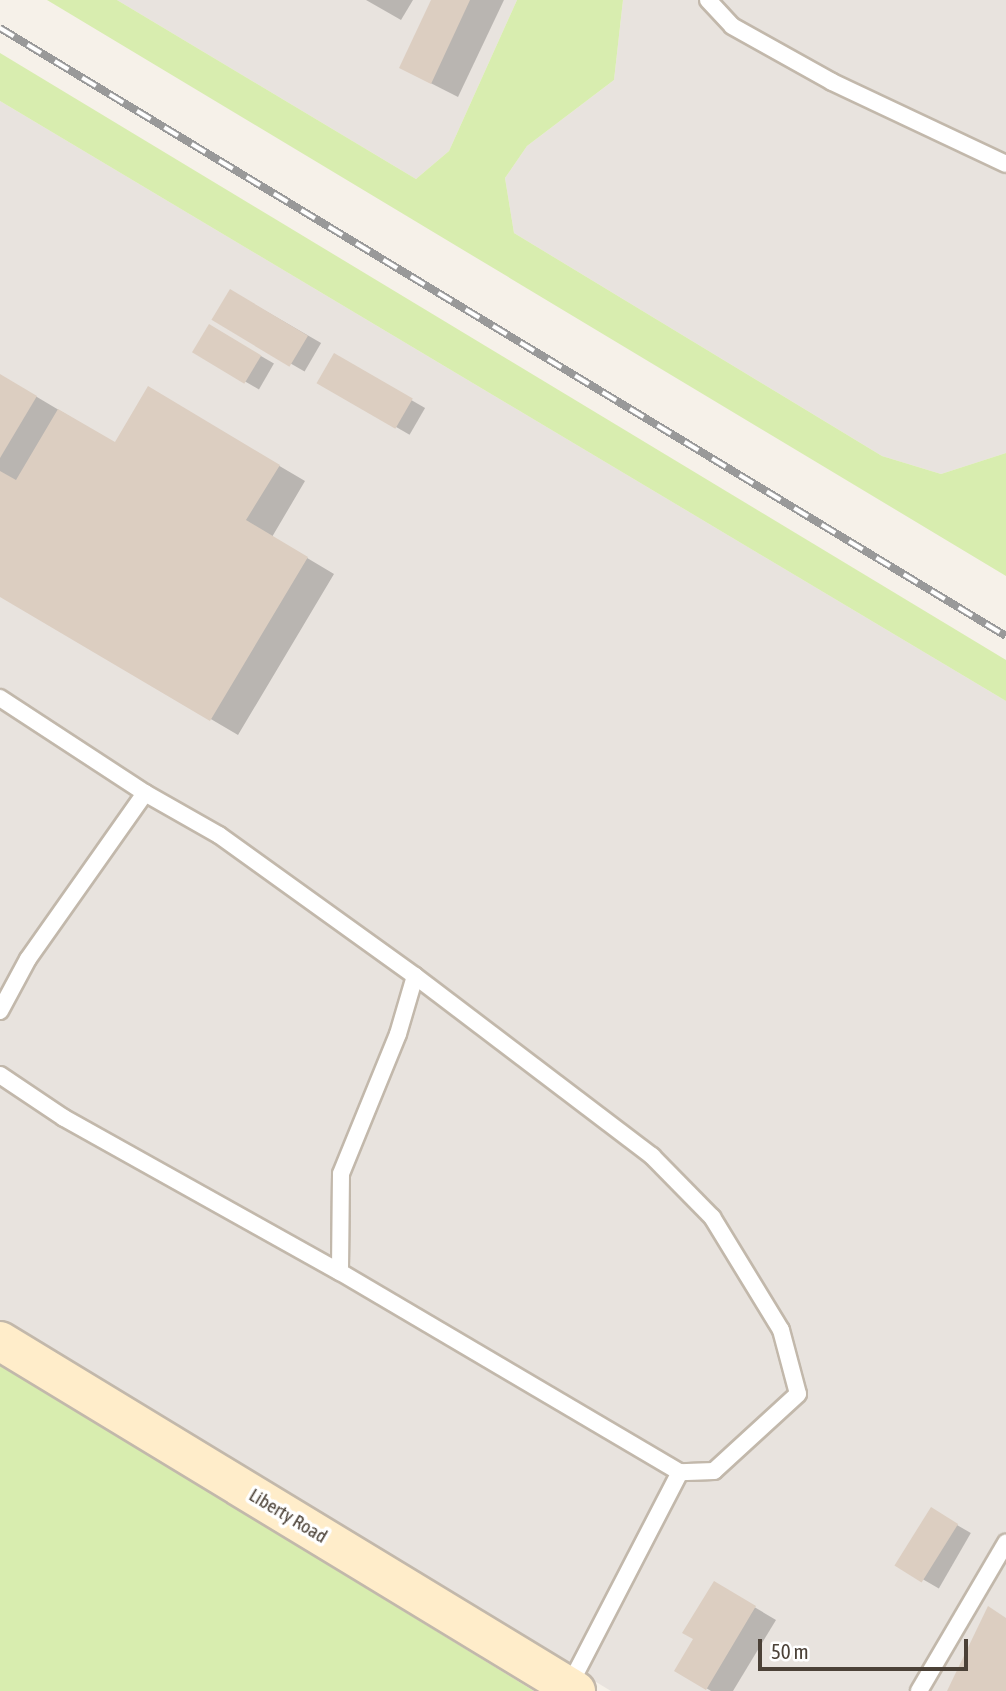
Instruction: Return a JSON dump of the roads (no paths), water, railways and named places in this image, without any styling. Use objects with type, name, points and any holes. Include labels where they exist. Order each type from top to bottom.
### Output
[{"type":"street","name":"Liberty Road","points":[[0,1341],[573,1689]]},
{"type":"lane","points":[[708,0],[732,26],[832,82],[1006,164]]},
{"type":"lane","points":[[0,698],[145,793],[219,835],[415,976],[652,1156],[712,1217],[781,1330],[798,1394],[714,1471],[680,1472],[340,1272],[64,1118],[0,1074]]},
{"type":"lane","points":[[0,1011],[28,959],[145,793]]},
{"type":"lane","points":[[340,1272],[341,1174],[398,1034],[415,976]]},
{"type":"lane","points":[[573,1689],[680,1472]]},
{"type":"lane","points":[[919,1691],[1006,1543]]},
{"type":"railway","points":[[0,28],[1006,636]]}]
